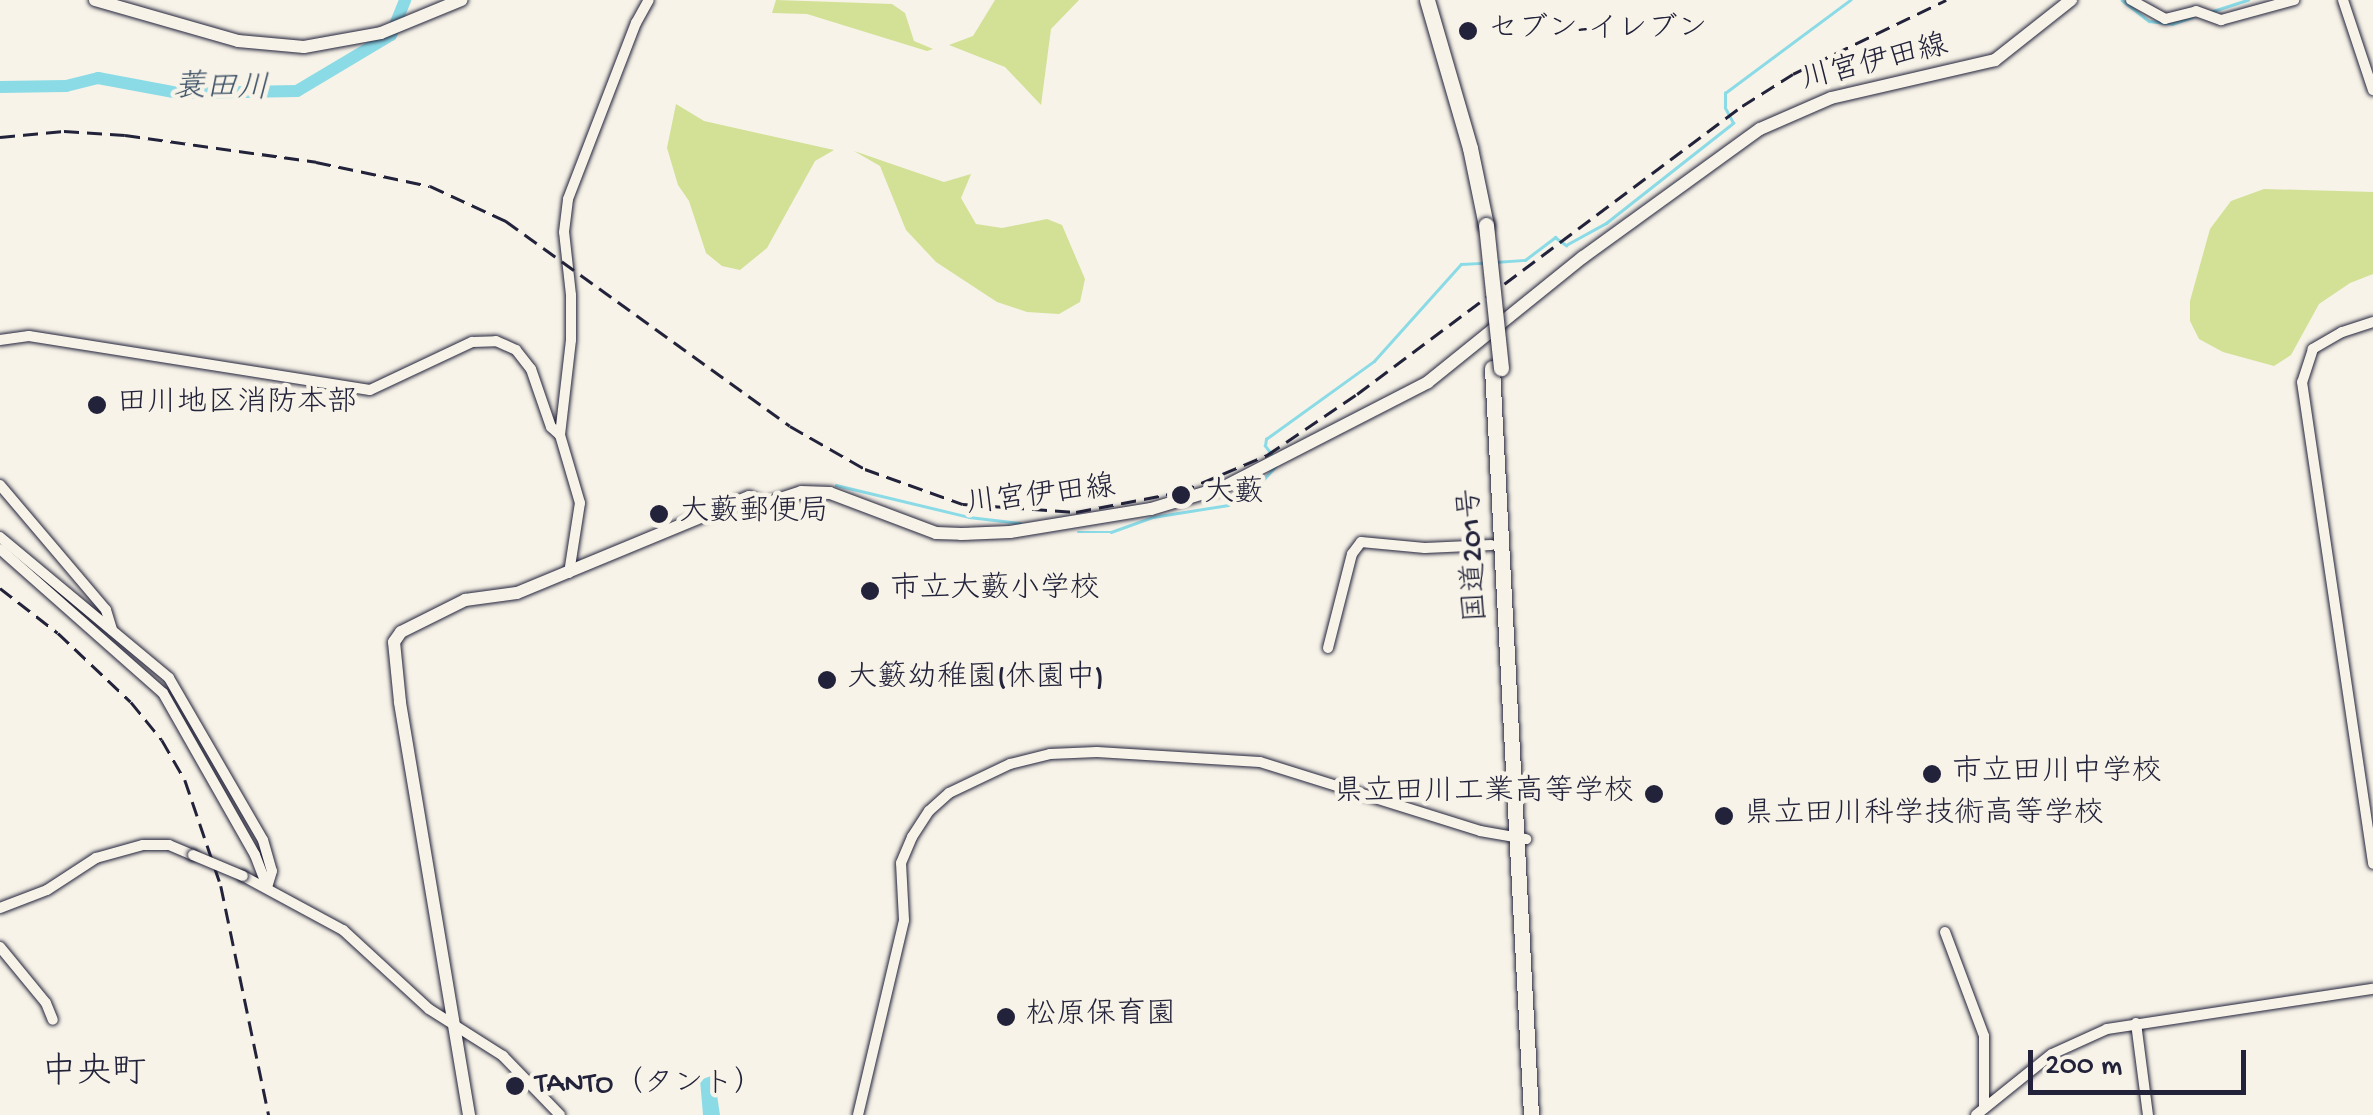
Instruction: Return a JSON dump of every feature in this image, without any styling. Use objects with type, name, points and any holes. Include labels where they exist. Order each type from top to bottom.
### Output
[{"type":"highway","name":"国道201号","points":[[1419,0],[1482,225]]},
{"type":"highway","name":"国道201号","points":[[1427,0],[1470,148],[1497,368],[1539,1115]]},
{"type":"highway","name":"国道201号","points":[[1521,838],[1531,1115]]},
{"type":"main road","points":[[95,0],[238,41],[304,47],[381,33],[461,0]]},
{"type":"main road","name":"川宮伊田線","points":[[468,1115],[428,885],[394,642],[400,632],[466,600],[517,593],[749,498],[765,504],[800,492],[830,493],[921,528],[961,534],[1010,532],[1150,509],[1224,488],[1428,382],[1583,257],[1760,129],[1831,98],[1995,60],[2071,0]]},
{"type":"street","points":[[569,573],[580,503],[560,435],[571,340],[564,232],[568,198],[649,0]]},
{"type":"street","points":[[2131,0],[2166,18],[2196,11],[2221,20],[2294,0]]},
{"type":"street","points":[[2344,0],[2373,90]]},
{"type":"street","points":[[2373,322],[2342,332],[2313,350],[2302,382],[2373,864]]},
{"type":"street","points":[[0,340],[29,336],[370,390],[472,342],[496,341],[516,350],[530,370],[551,427],[560,435]]},
{"type":"street","points":[[0,485],[102,605],[113,631]]},
{"type":"street","points":[[0,537],[150,678],[204,748]]},
{"type":"street","points":[[1328,648],[1352,554],[1361,542],[1424,548],[1491,544]]},
{"type":"street","points":[[0,549],[156,664],[185,701],[212,763],[263,840],[272,871],[267,888]]},
{"type":"street","points":[[94,622],[102,605]]},
{"type":"street","points":[[858,1115],[904,920],[902,863],[912,836],[928,811],[949,793],[1010,764],[1050,754],[1097,752],[1245,760],[1480,831],[1521,838]]},
{"type":"street","points":[[0,908],[47,890],[96,858],[142,845],[169,845],[243,876],[343,930],[456,1030],[502,1056],[560,1115]]},
{"type":"street","points":[[1945,932],[1984,1036],[1980,1112]]},
{"type":"street","points":[[0,947],[46,1004],[53,1020]]},
{"type":"street","points":[[1980,1112],[2056,1052],[2108,1030],[2373,989]]},
{"type":"street","points":[[2136,1023],[2148,1115]]},
{"type":"green space","points":[[776,0],[892,4],[905,13],[914,41],[933,49],[927,51],[807,14],[772,13]]},
{"type":"green space","points":[[995,0],[1079,0],[1051,29],[1041,105],[1005,67],[949,45],[973,36]]},
{"type":"green space","points":[[676,104],[704,121],[834,150],[815,161],[767,248],[740,270],[722,266],[706,253],[689,201],[678,185],[667,148]]},
{"type":"green space","points":[[854,151],[944,182],[971,174],[961,198],[976,224],[1002,228],[1047,219],[1062,225],[1085,279],[1080,302],[1059,314],[1027,312],[997,302],[936,262],[906,230],[880,166]]},
{"type":"green space","points":[[2264,189],[2373,192],[2373,274],[2350,283],[2319,304],[2291,355],[2274,366],[2223,352],[2199,339],[2190,321],[2190,301],[2210,229],[2231,201]]},
{"type":"water","points":[[714,1075],[720,1115],[703,1115],[700,1080]]},
{"type":"waterway","name":"蓑田川","points":[[0,87],[66,86],[98,78],[178,93],[297,91],[391,35],[405,0]]},
{"type":"waterway","points":[[1495,262],[1525,260],[1555,237],[1566,245],[1606,223],[1733,123],[1725,108],[1725,93],[1850,0]]},
{"type":"waterway","points":[[2122,0],[2149,21],[2172,24],[2192,17]]},
{"type":"waterway","points":[[2210,12],[2248,0]]},
{"type":"waterway","points":[[1274,458],[1265,446],[1266,439],[1374,361],[1461,264],[1482,263]]},
{"type":"waterway","points":[[1078,532],[1111,532],[1153,517],[1228,505],[1255,489],[1276,466]]},
{"type":"waterway","points":[[836,485],[969,517],[1020,523]]},
{"type":"railway","points":[[0,137],[64,131],[125,135],[316,162],[430,186],[506,221],[790,426],[865,469],[963,504],[1076,512],[1180,492],[1267,455],[1357,394],[1742,106],[1793,74],[1946,0]]},
{"type":"railway","points":[[0,588],[58,633],[131,702],[162,740],[185,780],[221,886],[269,1115]]},
{"type":"place","name":"セブン-イレブン","points":[[1468,31]]},
{"type":"place","name":"田川地区消防本部","points":[[97,405]]},
{"type":"place","name":"大藪","points":[[1181,495]]},
{"type":"place","name":"大藪郵便局","points":[[659,514]]},
{"type":"place","name":"市立大藪小学校","points":[[870,591]]},
{"type":"place","name":"大籔幼稚園(休園中)","points":[[827,680]]},
{"type":"place","name":"市立田川中学校","points":[[1932,774]]},
{"type":"place","name":"県立田川工業高等学校","points":[[1654,794]]},
{"type":"place","name":"県立田川科学技術高等学校","points":[[1724,816]]},
{"type":"place","name":"松原保育園","points":[[1006,1017]]},
{"type":"place","name":"TANTO（タント）","points":[[515,1086]]},
{"type":"district","name":"中央町","points":[[94,1075]]}]
